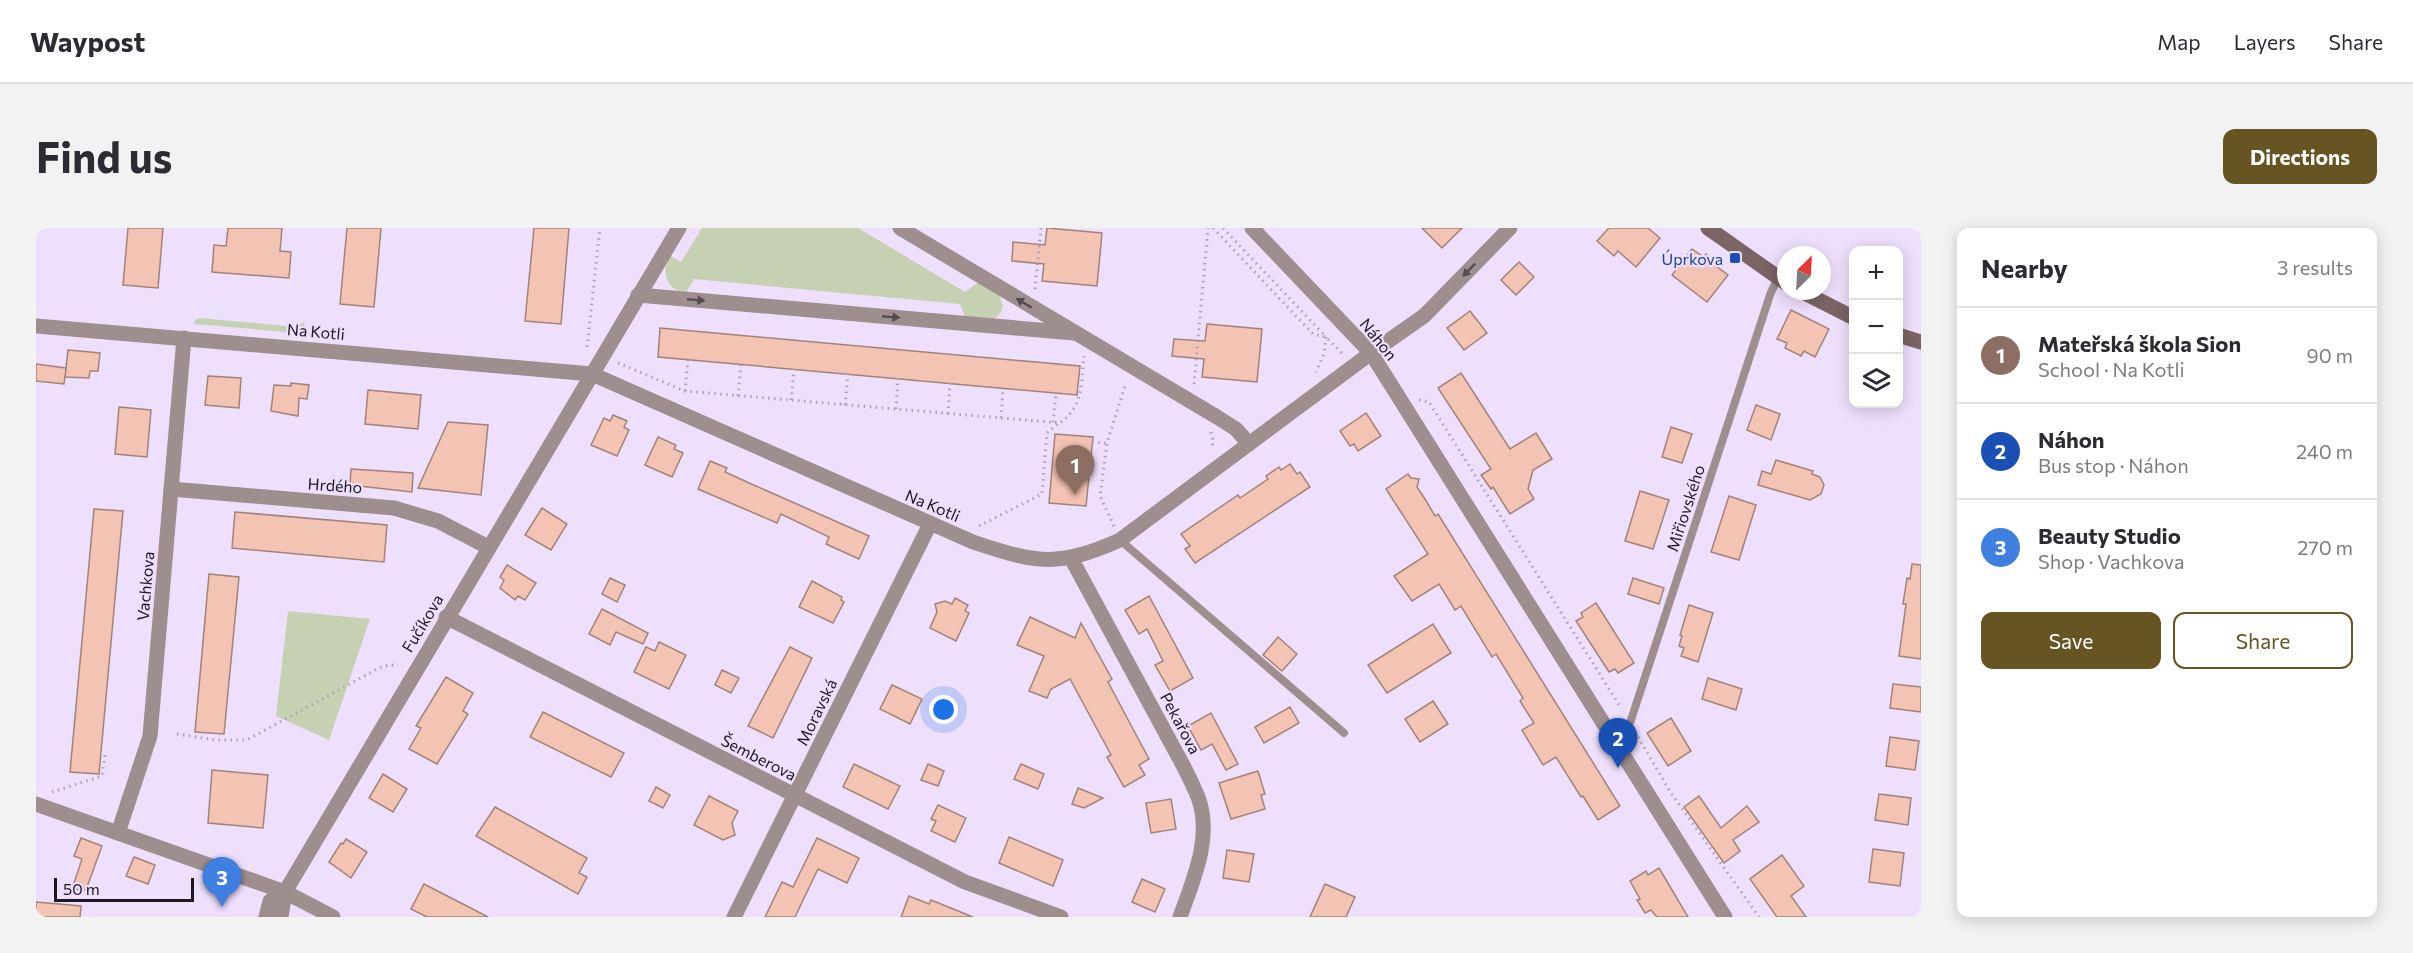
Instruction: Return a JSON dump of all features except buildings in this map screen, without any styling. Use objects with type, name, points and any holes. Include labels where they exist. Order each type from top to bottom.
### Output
[{"type":"street","points":[[592,374],[679,228]]},
{"type":"street","points":[[900,228],[1217,417],[1236,429],[1249,444]]},
{"type":"street","name":"Náhon","points":[[1252,228],[1371,353],[1725,917]]},
{"type":"street","name":"Na Kotli","points":[[36,326],[592,374],[973,542],[1014,555],[1051,561],[1071,558],[1120,540],[1424,316],[1510,228]]},
{"type":"street","points":[[1708,228],[1777,277]]},
{"type":"street","points":[[638,295],[1074,333]]},
{"type":"street","points":[[1819,300],[1849,315]]},
{"type":"street","points":[[1903,336],[1921,342]]},
{"type":"street","name":"Vachkova","points":[[118,833],[150,736],[184,338]]},
{"type":"street","name":"Fučíkova","points":[[281,917],[285,892],[592,374]]},
{"type":"street","name":"Hrdého","points":[[171,489],[394,508],[438,521],[488,548]]},
{"type":"street","name":"Moravská","points":[[734,917],[930,524]]},
{"type":"street","name":"Pekařova","points":[[1071,558],[1179,756],[1199,799],[1203,824],[1200,858],[1180,917]]},
{"type":"street","name":"Šemberova","points":[[446,617],[965,882],[1060,917]]},
{"type":"street","points":[[42,799],[118,833],[285,892],[333,917]]},
{"type":"street","name":"Fučíkova","points":[[266,917],[270,901],[285,892]]},
{"type":"lane","name":"Miřiovského","points":[[1618,747],[1630,723],[1771,292],[1777,286]]},
{"type":"lane","points":[[1120,540],[1344,733]]},
{"type":"path","points":[[586,351],[600,228]]},
{"type":"path","points":[[1035,291],[1041,228]]},
{"type":"path","points":[[1194,386],[1208,228]]},
{"type":"path","points":[[1214,228],[1313,334],[1326,337]]},
{"type":"path","points":[[1223,228],[1354,366]]},
{"type":"path","points":[[973,529],[1042,494],[1047,433],[1068,418],[1077,405],[1084,351],[1092,354]]},
{"type":"path","points":[[602,356],[685,392],[1060,423]]},
{"type":"path","points":[[685,392],[688,359]]},
{"type":"path","points":[[738,396],[741,364]]},
{"type":"path","points":[[1120,540],[1100,496],[1107,443],[1131,367]]},
{"type":"path","points":[[791,400],[794,369]]},
{"type":"path","points":[[844,405],[848,374]]},
{"type":"path","points":[[896,409],[898,378]]},
{"type":"path","points":[[948,414],[950,383]]},
{"type":"path","points":[[1001,418],[1003,388]]},
{"type":"path","points":[[1053,422],[1056,393]]},
{"type":"path","points":[[1417,399],[1429,402],[1630,723],[1671,793],[1759,917]]},
{"type":"path","points":[[1092,442],[1107,443]]},
{"type":"path","points":[[177,734],[215,740],[248,740],[379,668],[398,665]]},
{"type":"path","points":[[42,799],[102,776],[105,755]]},
{"type":"green space","points":[[702,228],[858,228],[965,292],[979,282],[999,295],[1003,306],[1001,312],[993,319],[966,320],[960,304],[694,279],[685,294],[669,284],[666,273],[667,261],[669,255],[681,262]]},
{"type":"green space","points":[[200,318],[296,327],[304,322],[305,327],[298,333],[194,324],[195,320]]},
{"type":"green space","points":[[288,611],[370,619],[329,740],[276,716]]},
{"type":"place","name":"Úprkova","points":[[1735,258]]},
{"type":"place","name":"Mateřská škola Sion","points":[[1075,495]]},
{"type":"place","name":"Náhon","points":[[1618,768]]},
{"type":"place","name":"Beauty Studio","points":[[222,907]]}]
